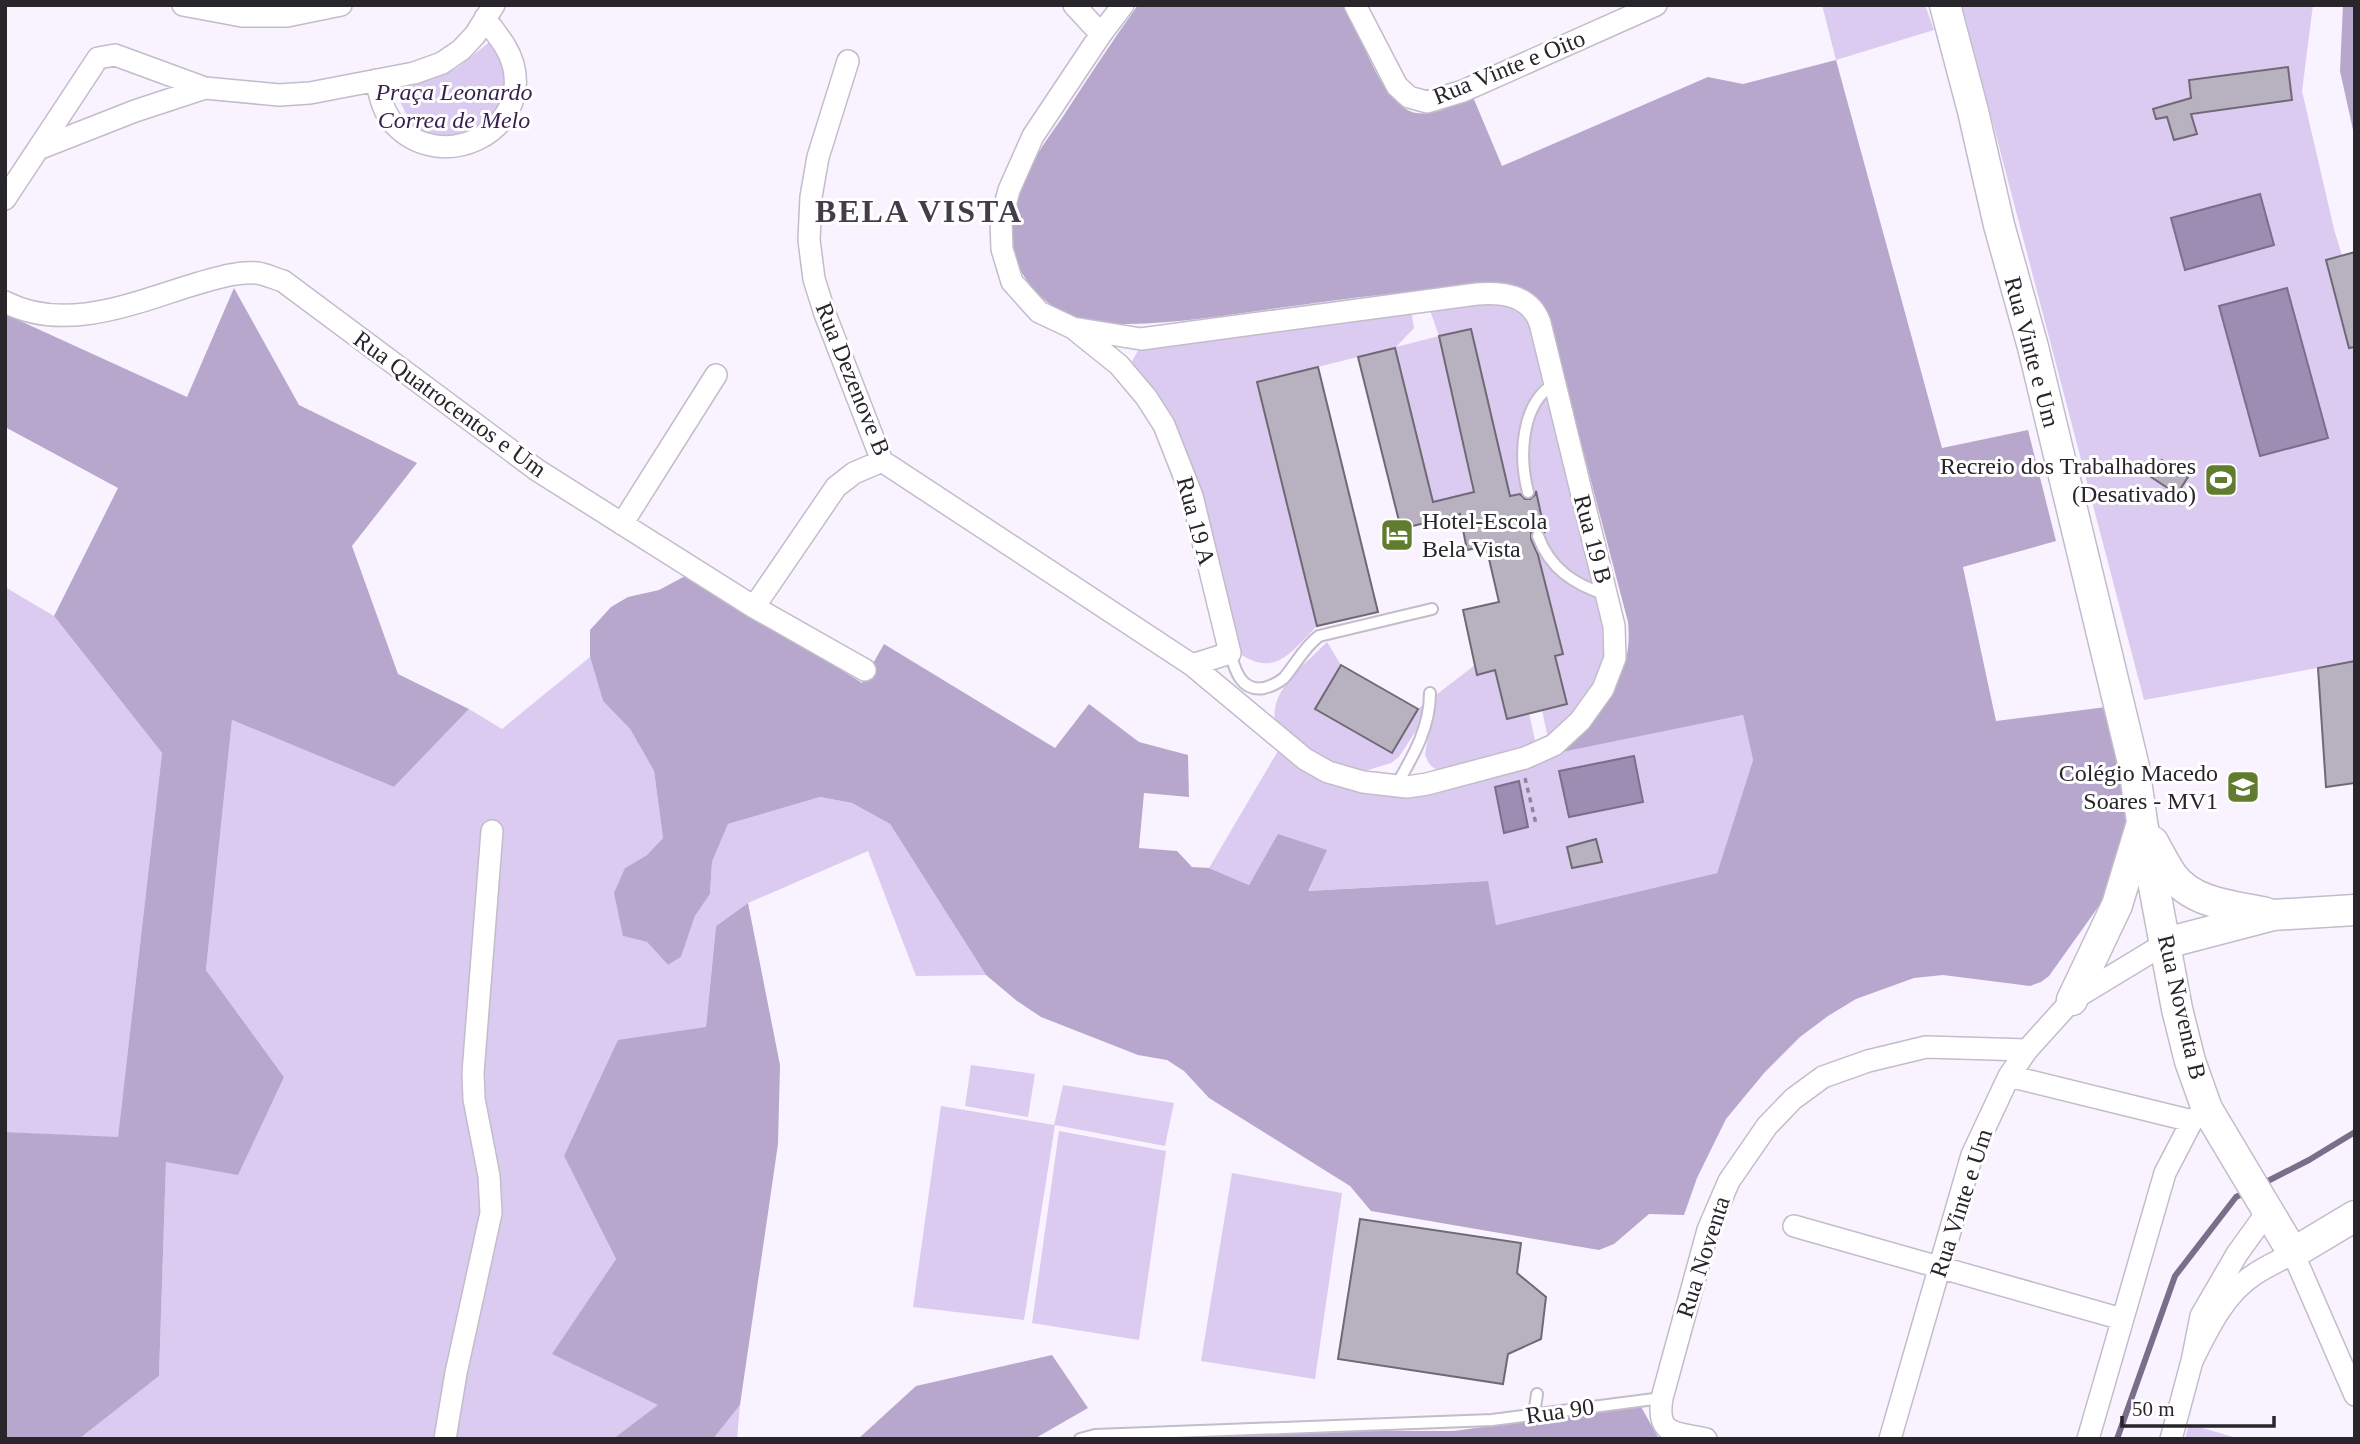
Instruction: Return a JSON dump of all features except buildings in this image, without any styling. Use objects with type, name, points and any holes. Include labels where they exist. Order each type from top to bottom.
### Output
[{"type":"street","points":[[183,5],[242,16],[287,16],[341,5]]},
{"type":"street","points":[[1074,5],[1101,34]]},
{"type":"street","points":[[1073,328],[1040,312],[1012,282],[1002,249],[1001,221],[1009,190],[1033,136],[1101,34],[1124,5]]},
{"type":"street","name":"Rua Vinte e Oito","points":[[1356,5],[1391,76],[1402,91],[1417,101],[1437,100],[1656,5]]},
{"type":"street","name":"Rua Vinte e Um","points":[[1945,5],[1999,225],[2033,346],[2112,673],[2134,767],[2142,822]]},
{"type":"street","points":[[376,80],[389,116],[395,125],[416,141],[437,146],[460,146],[475,141],[498,125],[511,107],[515,90],[513,65],[489,12]]},
{"type":"street","points":[[5,199],[98,58],[115,55],[205,88],[279,95],[310,93],[414,73],[442,62],[461,50],[475,35],[489,12]]},
{"type":"street","name":"Rua Dezenove B","points":[[848,61],[818,158],[811,197],[809,240],[814,279],[825,314],[882,461],[1192,665]]},
{"type":"street","points":[[38,149],[135,111],[205,88]]},
{"type":"street","name":"Rua Quatrocentos e Um","points":[[5,302],[21,310],[57,317],[99,312],[221,276],[257,273],[283,281],[537,470],[754,607],[865,670]]},
{"type":"street","name":"Rua 19 B","points":[[1073,328],[1142,339],[1414,301],[1502,293],[1528,303],[1538,316],[1607,595],[1616,649],[1613,667],[1603,689],[1568,733],[1546,749],[1520,759],[1427,784],[1396,786],[1363,782],[1328,772],[1296,753],[1192,665]]},
{"type":"street","name":"Rua 19 A","points":[[1073,328],[1119,365],[1156,411],[1173,443],[1192,496],[1230,653]]},
{"type":"street","points":[[1119,365],[1142,339]]},
{"type":"street","points":[[622,524],[716,375]]},
{"type":"street","points":[[754,607],[836,487],[854,473],[882,461]]},
{"type":"street","points":[[1192,665],[1230,653]]},
{"type":"street","points":[[2142,822],[2172,875],[2186,890],[2210,901],[2273,915],[2355,910]]},
{"type":"street","points":[[2072,1000],[2117,905],[2142,822]]},
{"type":"street","name":"Rua Noventa B","points":[[2142,822],[2200,1115],[2259,1196],[2293,1253]]},
{"type":"street","points":[[445,1439],[465,1326],[491,1213],[489,1176],[474,1099],[473,1073],[492,831]]},
{"type":"street","name":"Rua Vinte e Um","points":[[1890,1439],[1972,1155],[2009,1076],[2027,1050],[2072,1000],[2166,943],[2273,915]]},
{"type":"street","name":"Rua Noventa","points":[[1706,1439],[1672,1431],[1663,1425],[1659,1414],[1662,1398],[1708,1230],[1729,1181],[1767,1126],[1823,1077],[1868,1060],[1926,1047],[2027,1050]]},
{"type":"street","points":[[2009,1076],[2200,1115],[2165,1173],[2088,1439]]},
{"type":"street","points":[[2171,1439],[2201,1316],[2232,1262],[2259,1196]]},
{"type":"street","points":[[2192,1361],[2229,1298],[2253,1275],[2355,1216]]},
{"type":"street","points":[[1794,1226],[2122,1319]]},
{"type":"street","points":[[2293,1253],[2355,1395]]},
{"type":"lane","points":[[1528,492],[1524,463],[1527,421],[1541,392],[1555,383]]},
{"type":"lane","points":[[1538,536],[1546,554],[1560,572],[1580,585],[1607,595]]},
{"type":"lane","points":[[1230,653],[1239,678],[1247,685],[1261,688],[1280,681],[1319,636],[1432,609]]},
{"type":"lane","points":[[1396,786],[1424,731],[1430,707],[1430,693]]},
{"type":"lane","points":[[1534,1414],[1537,1394]]},
{"type":"lane","name":"Rua 90","points":[[1080,1439],[1095,1435],[1492,1420],[1662,1398]]},
{"type":"path","points":[[1520,759],[1536,824]]},
{"type":"green space","points":[[1822,5],[1925,5],[1934,30],[1836,60]]},
{"type":"green space","name":"Recreio dos Trabalhadores (Desativado)","points":[[1962,5],[2313,5],[2302,91],[2334,229],[2355,299],[2355,661],[2144,700]]},
{"type":"green space","name":"Praça Leonardo Correa de Melo","points":[[492,40],[509,72],[504,108],[463,138],[417,135],[396,94],[456,69]]},
{"type":"green space","points":[[1481,296],[1530,311],[1602,584],[1607,674],[1549,743],[1542,710],[1555,656],[1563,654],[1534,537],[1545,534],[1536,491],[1510,496],[1471,329],[1439,336],[1427,302]]},
{"type":"green space","points":[[1410,304],[1414,328],[1396,347],[1439,336],[1473,493],[1433,502],[1394,348],[1257,382],[1317,626],[1280,660],[1259,663],[1247,658],[1233,649],[1209,552],[1133,372],[1132,361],[1140,347]]},
{"type":"green space","points":[[5,587],[54,616],[162,753],[118,1138],[5,1132]]},
{"type":"green space","points":[[1327,642],[1341,665],[1316,709],[1392,753],[1418,709],[1425,703],[1417,729],[1399,757],[1391,763],[1355,774],[1342,773],[1277,728],[1276,703],[1281,691]]},
{"type":"green space","points":[[590,657],[603,701],[630,729],[654,771],[663,838],[647,855],[625,868],[623,936],[647,942],[668,965],[681,957],[695,916],[710,894],[712,862],[728,824],[820,797],[852,803],[890,824],[986,975],[916,976],[868,851],[748,903],[716,926],[706,1027],[564,1156],[616,1259],[553,1354],[659,1405],[613,1439],[79,1439],[159,1376],[166,1161],[284,1077],[206,970],[232,720],[394,787],[469,709],[502,729]]},
{"type":"green space","points":[[1475,665],[1477,674],[1495,670],[1507,718],[1529,713],[1537,749],[1440,771],[1429,764],[1425,754],[1436,695]]},
{"type":"green space","points":[[1743,715],[1753,760],[1717,873],[1496,925],[1487,881],[1307,891],[1279,835],[1249,885],[1209,868],[1282,744],[1373,786]]},
{"type":"green space","points":[[971,1065],[1035,1074],[1028,1117],[965,1106]]},
{"type":"green space","points":[[1063,1085],[1174,1103],[1165,1146],[1055,1125],[1024,1320],[913,1307],[941,1106],[1054,1125]]},
{"type":"green space","points":[[1059,1131],[1166,1151],[1139,1340],[1032,1323]]},
{"type":"green space","points":[[1232,1173],[1342,1193],[1315,1379],[1201,1361]]},
{"type":"green space","points":[[740,1405],[737,1439],[713,1439]]},
{"type":"green space","points":[[2189,1424],[2240,1439],[2185,1439]]},
{"type":"shaded area","points":[[1138,5],[1347,5],[1374,67],[1393,97],[1404,108],[1416,113],[1431,113],[1473,97],[1502,166],[1708,77],[1743,84],[1836,60],[1942,448],[2028,430],[2056,541],[1963,567],[1996,721],[2114,706],[2133,801],[2111,889],[2049,976],[2030,986],[1943,975],[1914,978],[1856,999],[1828,1016],[1800,1037],[1765,1072],[1726,1119],[1697,1178],[1684,1215],[1649,1214],[1614,1244],[1599,1250],[1371,1211],[1350,1186],[1209,1098],[1184,1071],[1167,1060],[1138,1055],[1041,1017],[986,975],[890,824],[852,803],[820,797],[728,824],[712,862],[710,894],[695,916],[681,957],[668,965],[647,942],[623,936],[614,893],[625,868],[647,855],[663,838],[654,771],[630,729],[603,701],[590,657],[590,630],[611,607],[628,597],[659,590],[689,574],[862,683],[884,644],[1055,748],[1089,704],[1139,742],[1188,755],[1189,797],[1144,793],[1139,848],[1177,851],[1192,867],[1209,868],[1249,885],[1278,834],[1327,850],[1308,891],[1488,881],[1496,925],[1717,873],[1753,760],[1743,715],[1542,756],[1591,714],[1616,684],[1624,666],[1628,646],[1628,622],[1552,332],[1543,310],[1532,295],[1516,286],[1492,283],[1188,320],[1110,324],[1086,322],[1061,311],[1042,298],[1027,280],[1016,261],[1012,238],[1017,198],[1025,176]]},
{"type":"shaded area","points":[[2343,5],[2355,5],[2355,139],[2340,71]]},
{"type":"shaded area","points":[[2260,194],[2274,245],[2185,270],[2171,218]]},
{"type":"shaded area","points":[[234,288],[299,405],[417,463],[352,546],[398,674],[469,709],[394,787],[232,720],[206,970],[284,1077],[238,1175],[166,1162],[159,1376],[79,1439],[5,1439],[5,1132],[118,1137],[162,753],[54,616],[118,488],[5,427],[5,314],[187,397]]},
{"type":"shaded area","points":[[2287,288],[2328,438],[2260,456],[2219,306]]},
{"type":"shaded area","points":[[1634,756],[1643,802],[1569,817],[1559,771]]},
{"type":"shaded area","points":[[1519,781],[1528,827],[1504,833],[1495,787]]},
{"type":"shaded area","points":[[748,903],[780,1065],[778,1144],[740,1405],[713,1439],[613,1439],[658,1405],[552,1354],[616,1259],[564,1156],[618,1040],[706,1027],[716,926]]},
{"type":"shaded area","points":[[1052,1355],[1088,1408],[1034,1439],[858,1439],[916,1386]]},
{"type":"shaded area","points":[[1640,1405],[1658,1437],[1668,1439],[1089,1439],[1103,1431],[1454,1431]]},
{"type":"waterway","points":[[2262,1184],[2355,1132]]},
{"type":"waterway","points":[[2117,1439],[2175,1276],[2236,1197],[2246,1192]]},
{"type":"place","name":"Recreio dos Trabalhadores (Desativado)","points":[[2221,480]]},
{"type":"place","name":"Hotel-Escola Bela Vista","points":[[1397,535]]},
{"type":"place","name":"Colégio Macedo Soares - MV1","points":[[2243,787]]},
{"type":"district","name":"BELA VISTA","points":[[919,211]]}]
